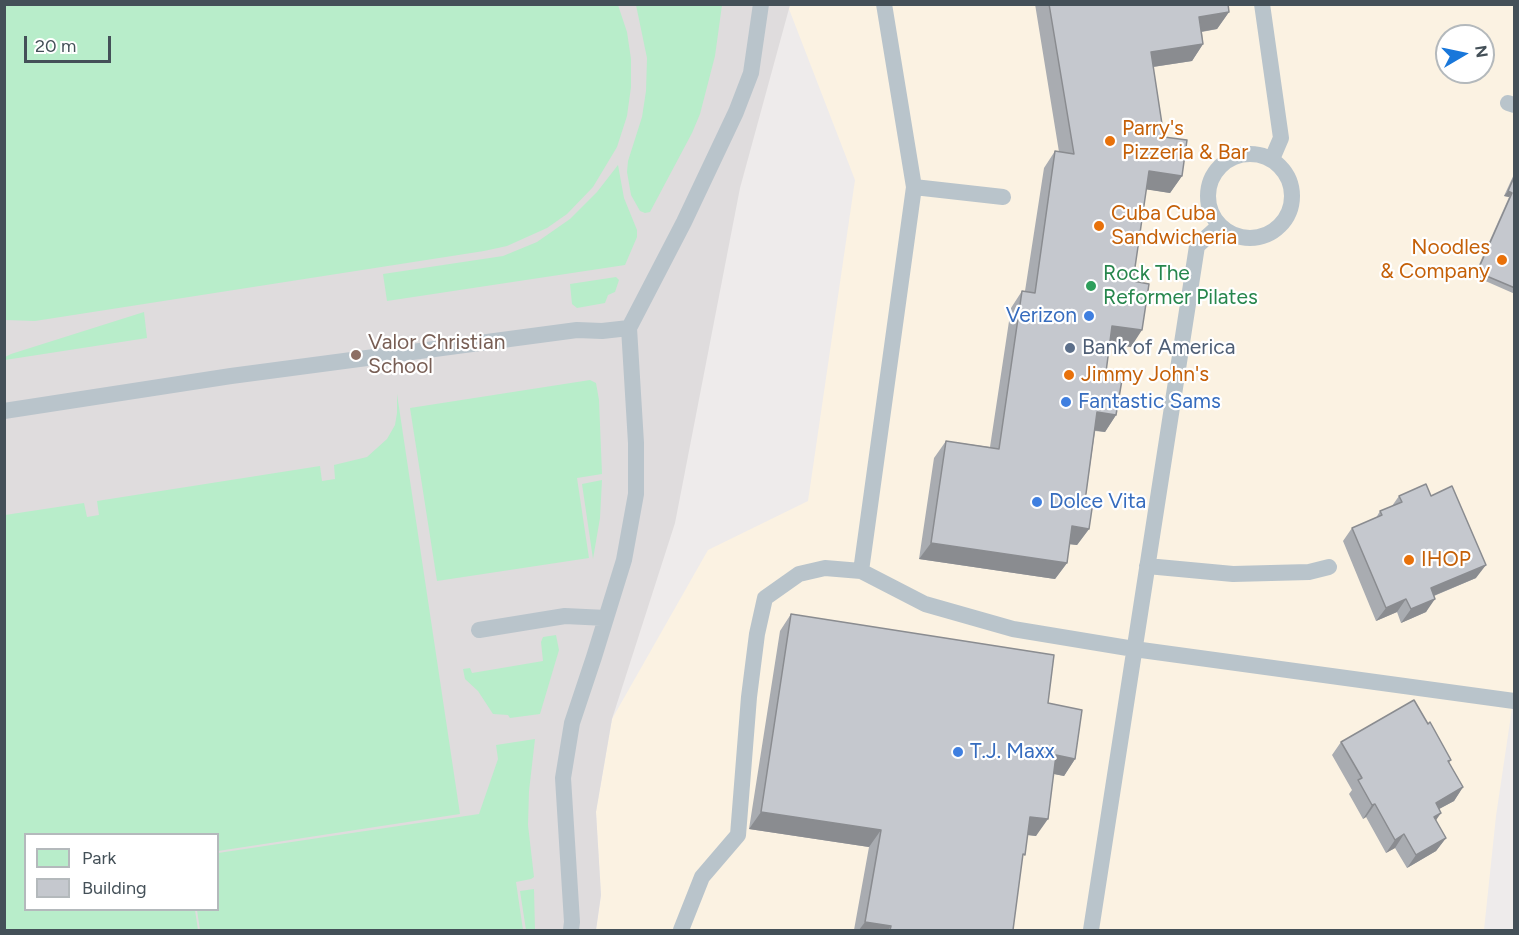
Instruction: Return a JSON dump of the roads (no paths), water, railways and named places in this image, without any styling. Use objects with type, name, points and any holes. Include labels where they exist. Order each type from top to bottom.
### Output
[{"type":"lane","points":[[571,930],[563,778],[572,723],[624,560],[636,494],[636,443],[629,327],[684,222],[736,112],[751,72],[761,4]]},
{"type":"lane","points":[[861,571],[914,187],[884,4]]},
{"type":"lane","points":[[1262,4],[1281,138],[1272,159]]},
{"type":"lane","points":[[1259,154],[1272,159],[1284,170],[1292,187],[1290,212],[1273,234],[1253,240],[1238,238],[1219,226],[1209,210],[1209,185],[1213,175],[1221,165],[1235,156],[1259,154]]},
{"type":"lane","points":[[914,187],[1003,197]]},
{"type":"lane","points":[[1091,930],[1197,246],[1219,226]]},
{"type":"lane","points":[[4,411],[397,354],[577,330],[602,331],[629,327]]},
{"type":"lane","points":[[1147,566],[1233,574],[1309,572],[1329,567]]},
{"type":"lane","points":[[681,930],[702,877],[738,835],[755,644],[765,598],[799,574],[825,568],[861,571],[925,604],[1013,629],[1134,649],[1515,701]]},
{"type":"lane","points":[[479,630],[565,616],[606,618]]},
{"type":"place","name":"Parry's Pizzeria & Bar","points":[[1110,141]]},
{"type":"place","name":"Cuba Cuba Sandwicheria","points":[[1099,226]]},
{"type":"place","name":"Noodles & Company","points":[[1502,260]]},
{"type":"place","name":"Rock The Reformer Pilates","points":[[1091,286]]},
{"type":"place","name":"Verizon","points":[[1089,316]]},
{"type":"place","name":"Bank of America","points":[[1070,348]]},
{"type":"place","name":"Valor Christian School","points":[[356,355]]},
{"type":"place","name":"Jimmy John's","points":[[1069,375]]},
{"type":"place","name":"Fantastic Sams","points":[[1066,402]]},
{"type":"place","name":"Dolce Vita","points":[[1037,502]]},
{"type":"place","name":"IHOP","points":[[1409,560]]},
{"type":"place","name":"T.J. Maxx","points":[[958,752]]}]
